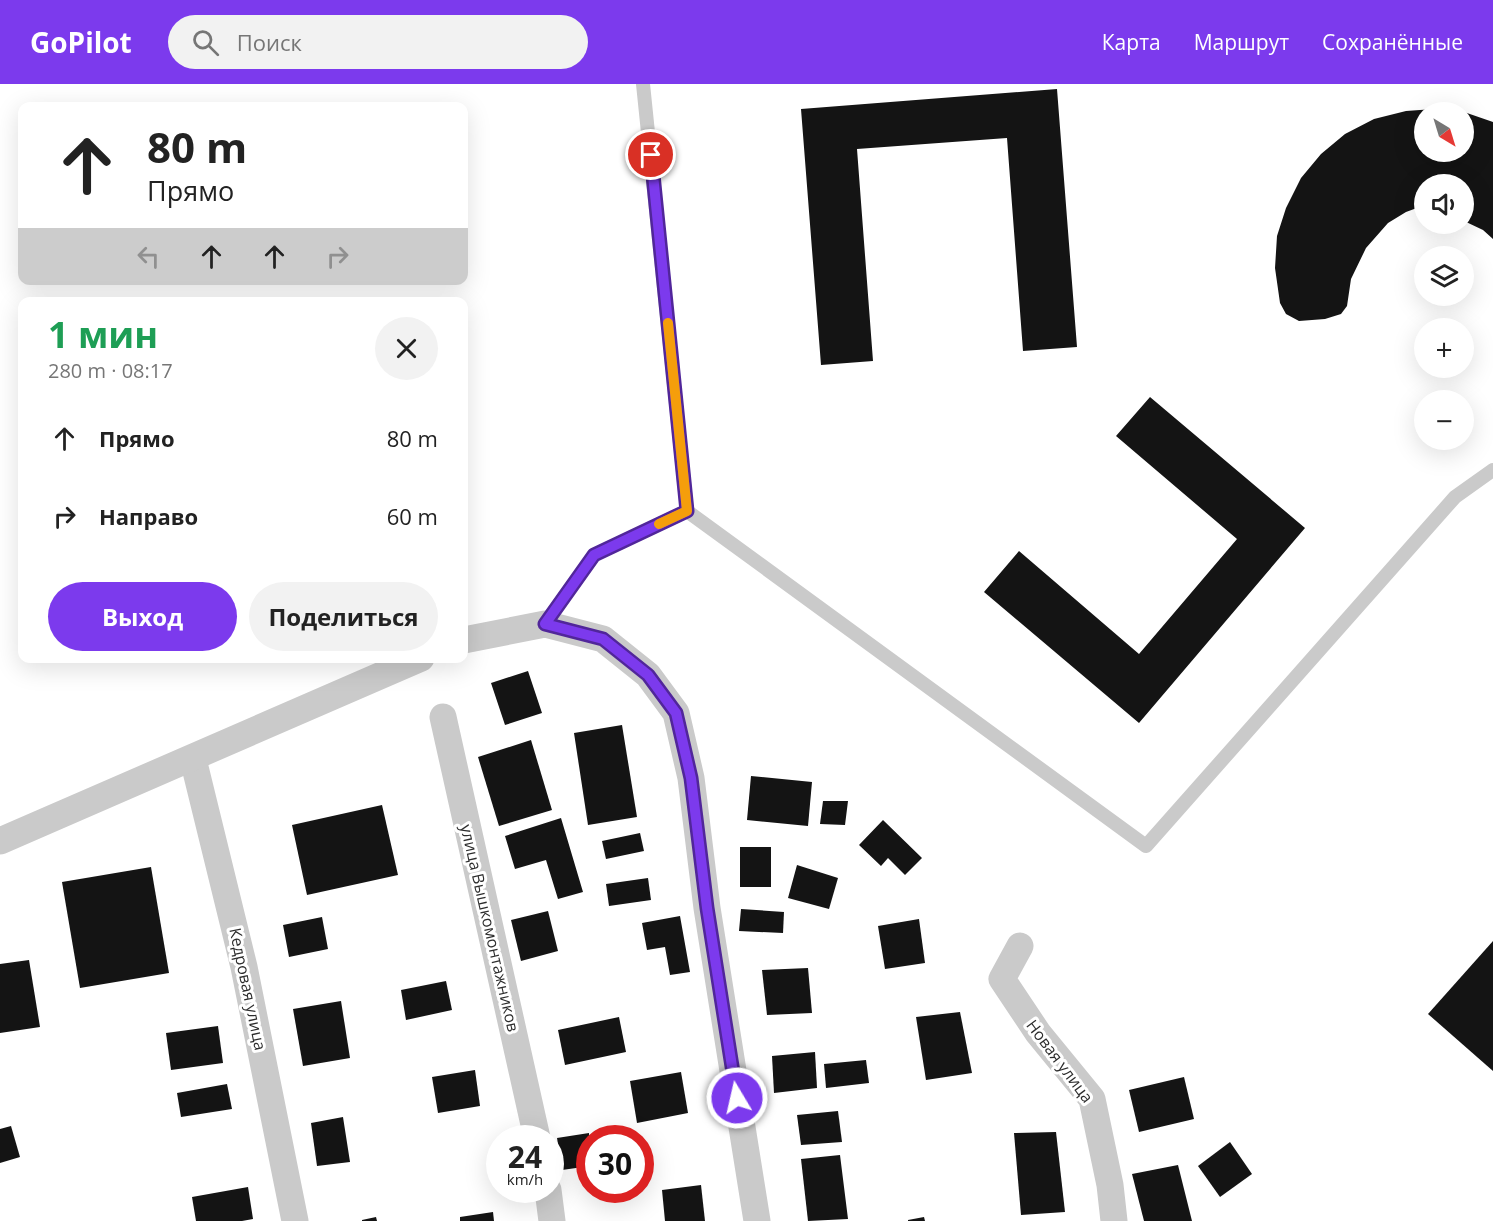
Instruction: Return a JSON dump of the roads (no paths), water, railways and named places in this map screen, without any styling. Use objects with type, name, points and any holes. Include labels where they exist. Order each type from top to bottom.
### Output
[{"type":"street","points":[[468,639],[545,624],[603,639],[648,675],[676,713],[691,778],[707,908],[758,1221]]},
{"type":"street","points":[[0,841],[410,663]]},
{"type":"street","name":"улица Вышкомонтажников","points":[[443,717],[534,1125]]},
{"type":"street","name":"Кедровая улица","points":[[193,759],[244,967],[295,1221]]},
{"type":"street","name":"Новая улица","points":[[1020,946],[1002,979],[1038,1033],[1092,1099],[1110,1185],[1114,1221]]},
{"type":"street","points":[[550,1203],[552,1221]]},
{"type":"lane","points":[[643,84],[687,511],[1146,846],[1455,497],[1493,470]]},
{"type":"lane","points":[[545,624],[594,555],[687,511]]}]
